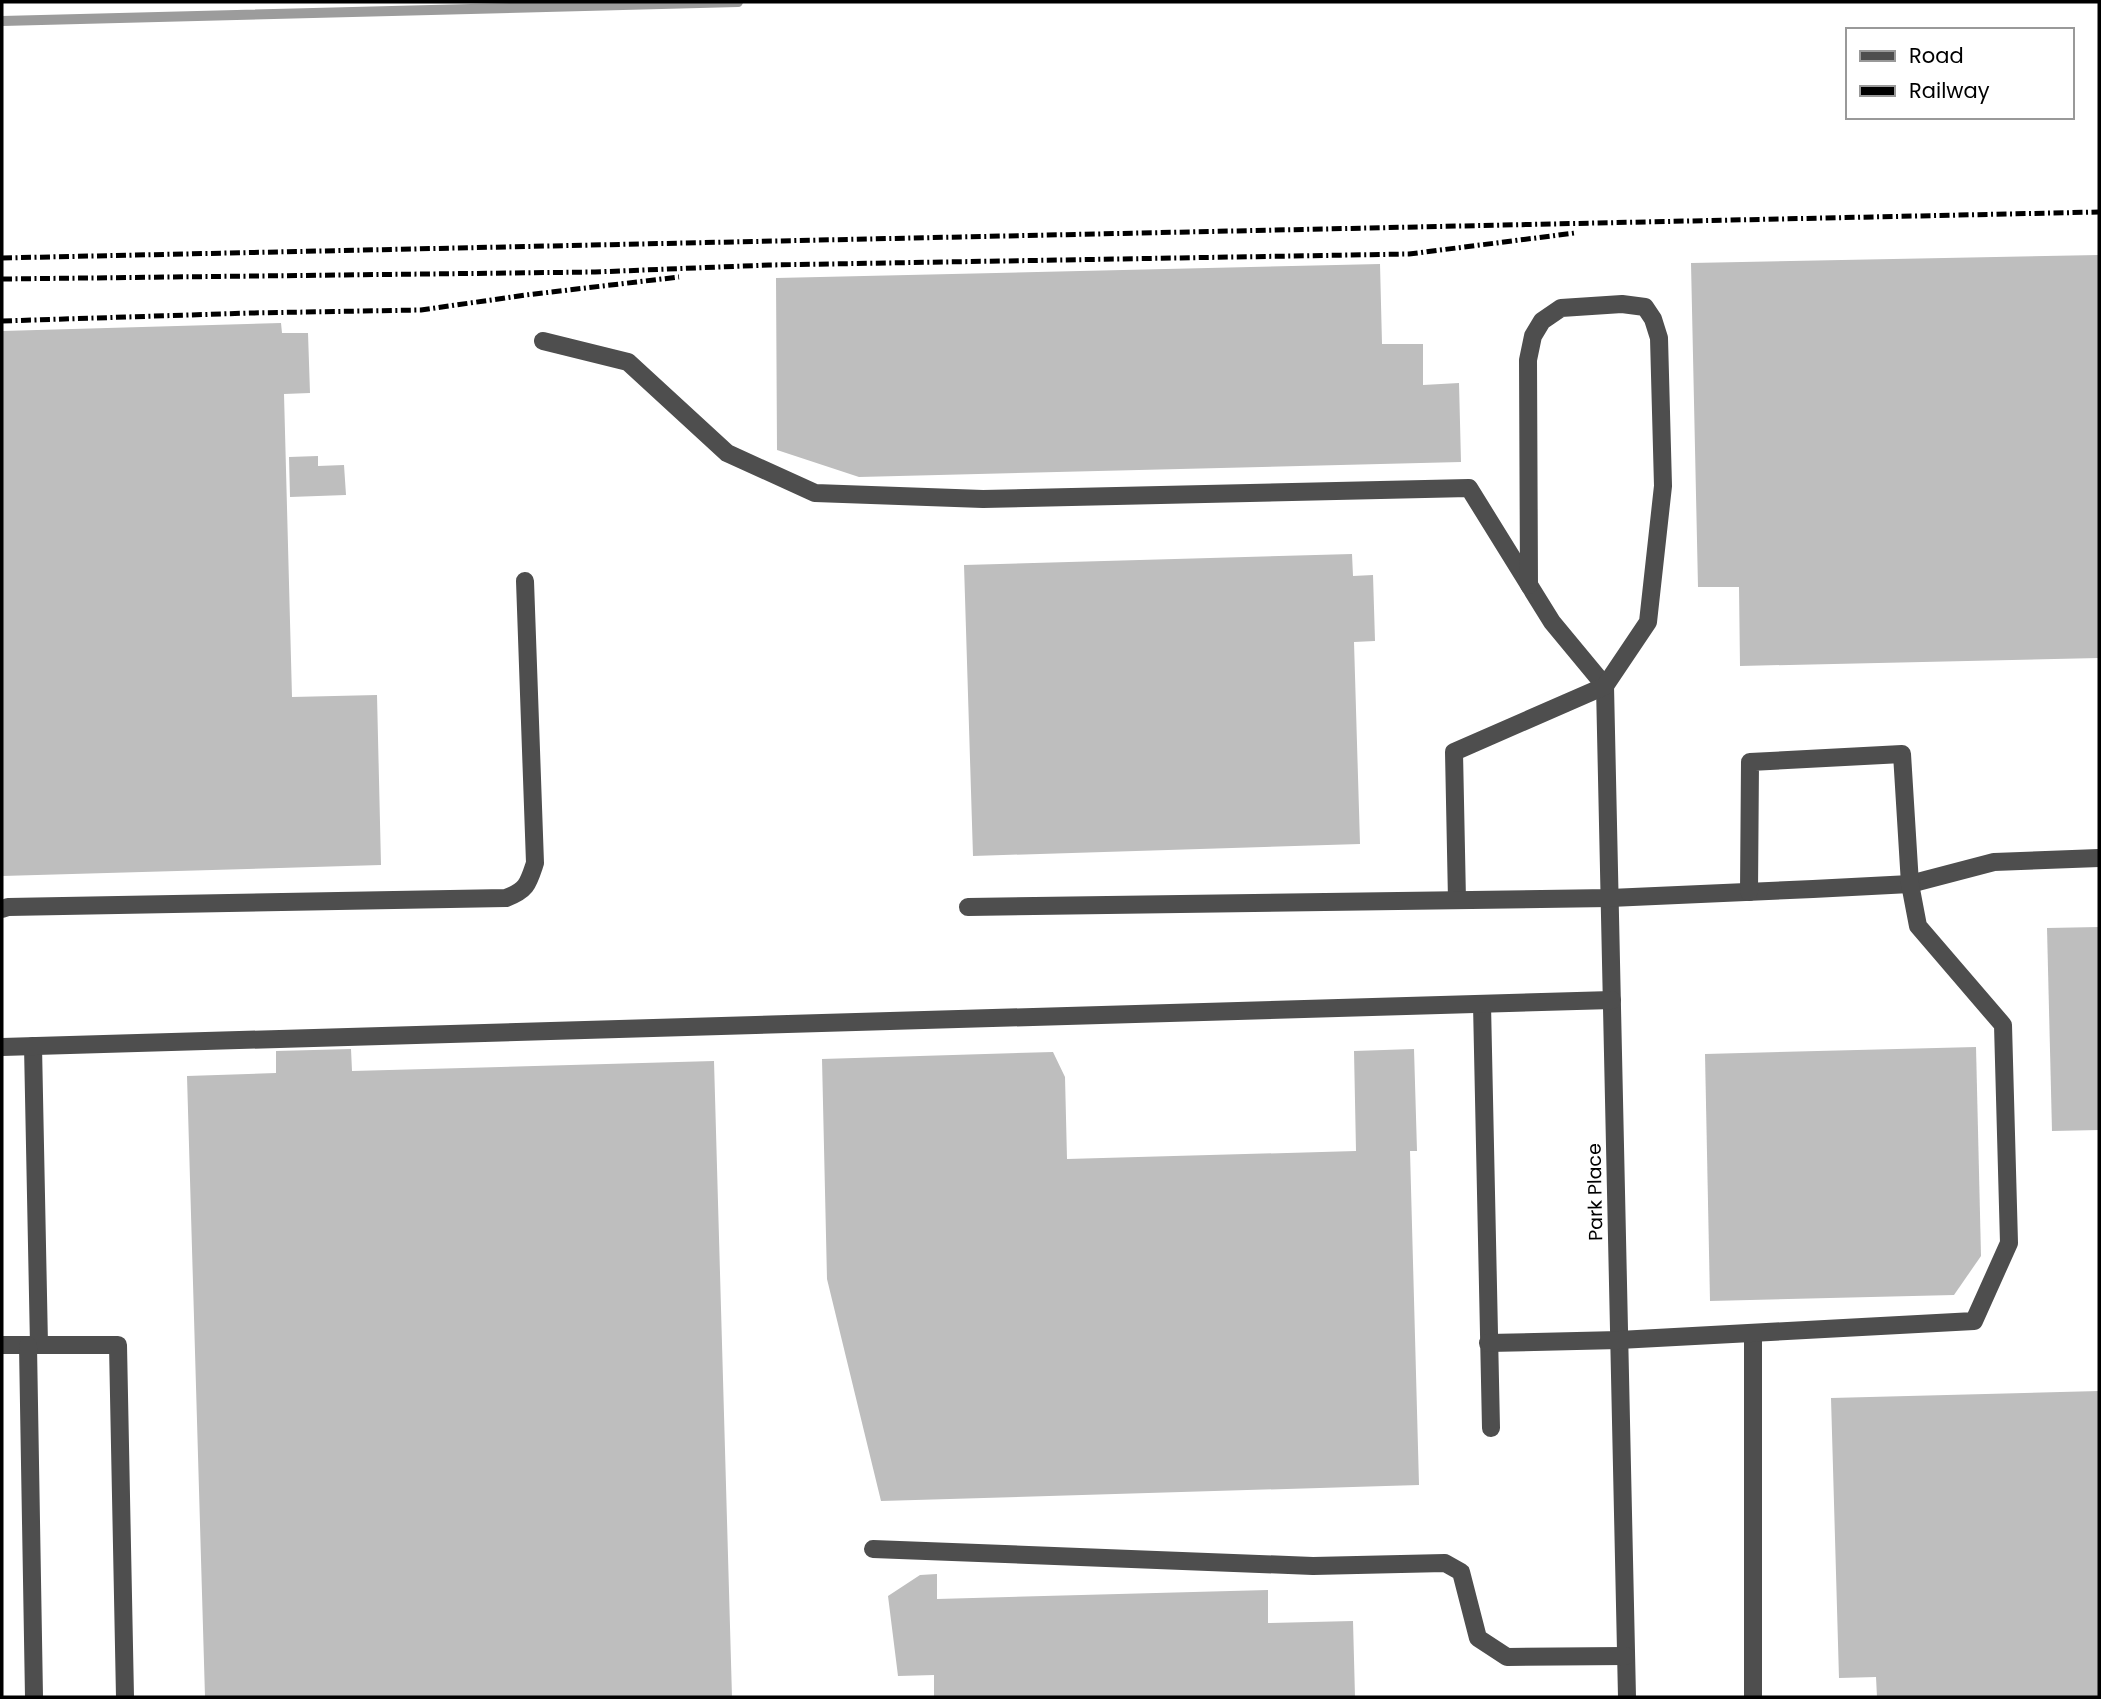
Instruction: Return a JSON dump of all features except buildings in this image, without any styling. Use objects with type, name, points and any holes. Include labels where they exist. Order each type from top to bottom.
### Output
[{"type":"street","points":[[1457,900],[1454,752],[1605,687],[1648,622],[1662,486],[1659,338],[1653,319],[1645,307],[1622,304],[1561,308],[1542,321],[1533,336],[1528,360],[1529,585]]},
{"type":"street","points":[[543,341],[628,362],[727,453],[815,493],[983,499],[1469,488],[1552,622],[1605,687]]},
{"type":"street","points":[[2,909],[506,898],[521,893],[528,884],[535,863],[525,581]]},
{"type":"street","name":"Park Place","points":[[1605,687],[1627,1697]]},
{"type":"street","points":[[1488,1343],[1619,1340],[1974,1321],[2008,1243],[2003,1025],[1918,926],[1910,884],[1902,754],[1750,762],[1749,892]]},
{"type":"street","points":[[968,907],[1610,898],[1749,892],[1910,884],[1994,862],[2099,858]]},
{"type":"street","points":[[2,1047],[1612,1000]]},
{"type":"street","points":[[1482,1004],[1490,1428]]},
{"type":"street","points":[[33,1046],[34,1697]]},
{"type":"street","points":[[1752,1333],[1753,1697]]},
{"type":"street","points":[[2,1345],[118,1345],[125,1697]]},
{"type":"street","points":[[873,1549],[1313,1566],[1445,1563],[1461,1572],[1478,1638],[1507,1657],[1626,1656]]},
{"type":"waterway","points":[[2,21],[738,2]]},
{"type":"railway","points":[[2,258],[2099,212]]},
{"type":"railway","points":[[2,279],[595,272],[769,265],[1409,254],[1575,233]]},
{"type":"railway","points":[[2,321],[421,310],[679,277]]}]
